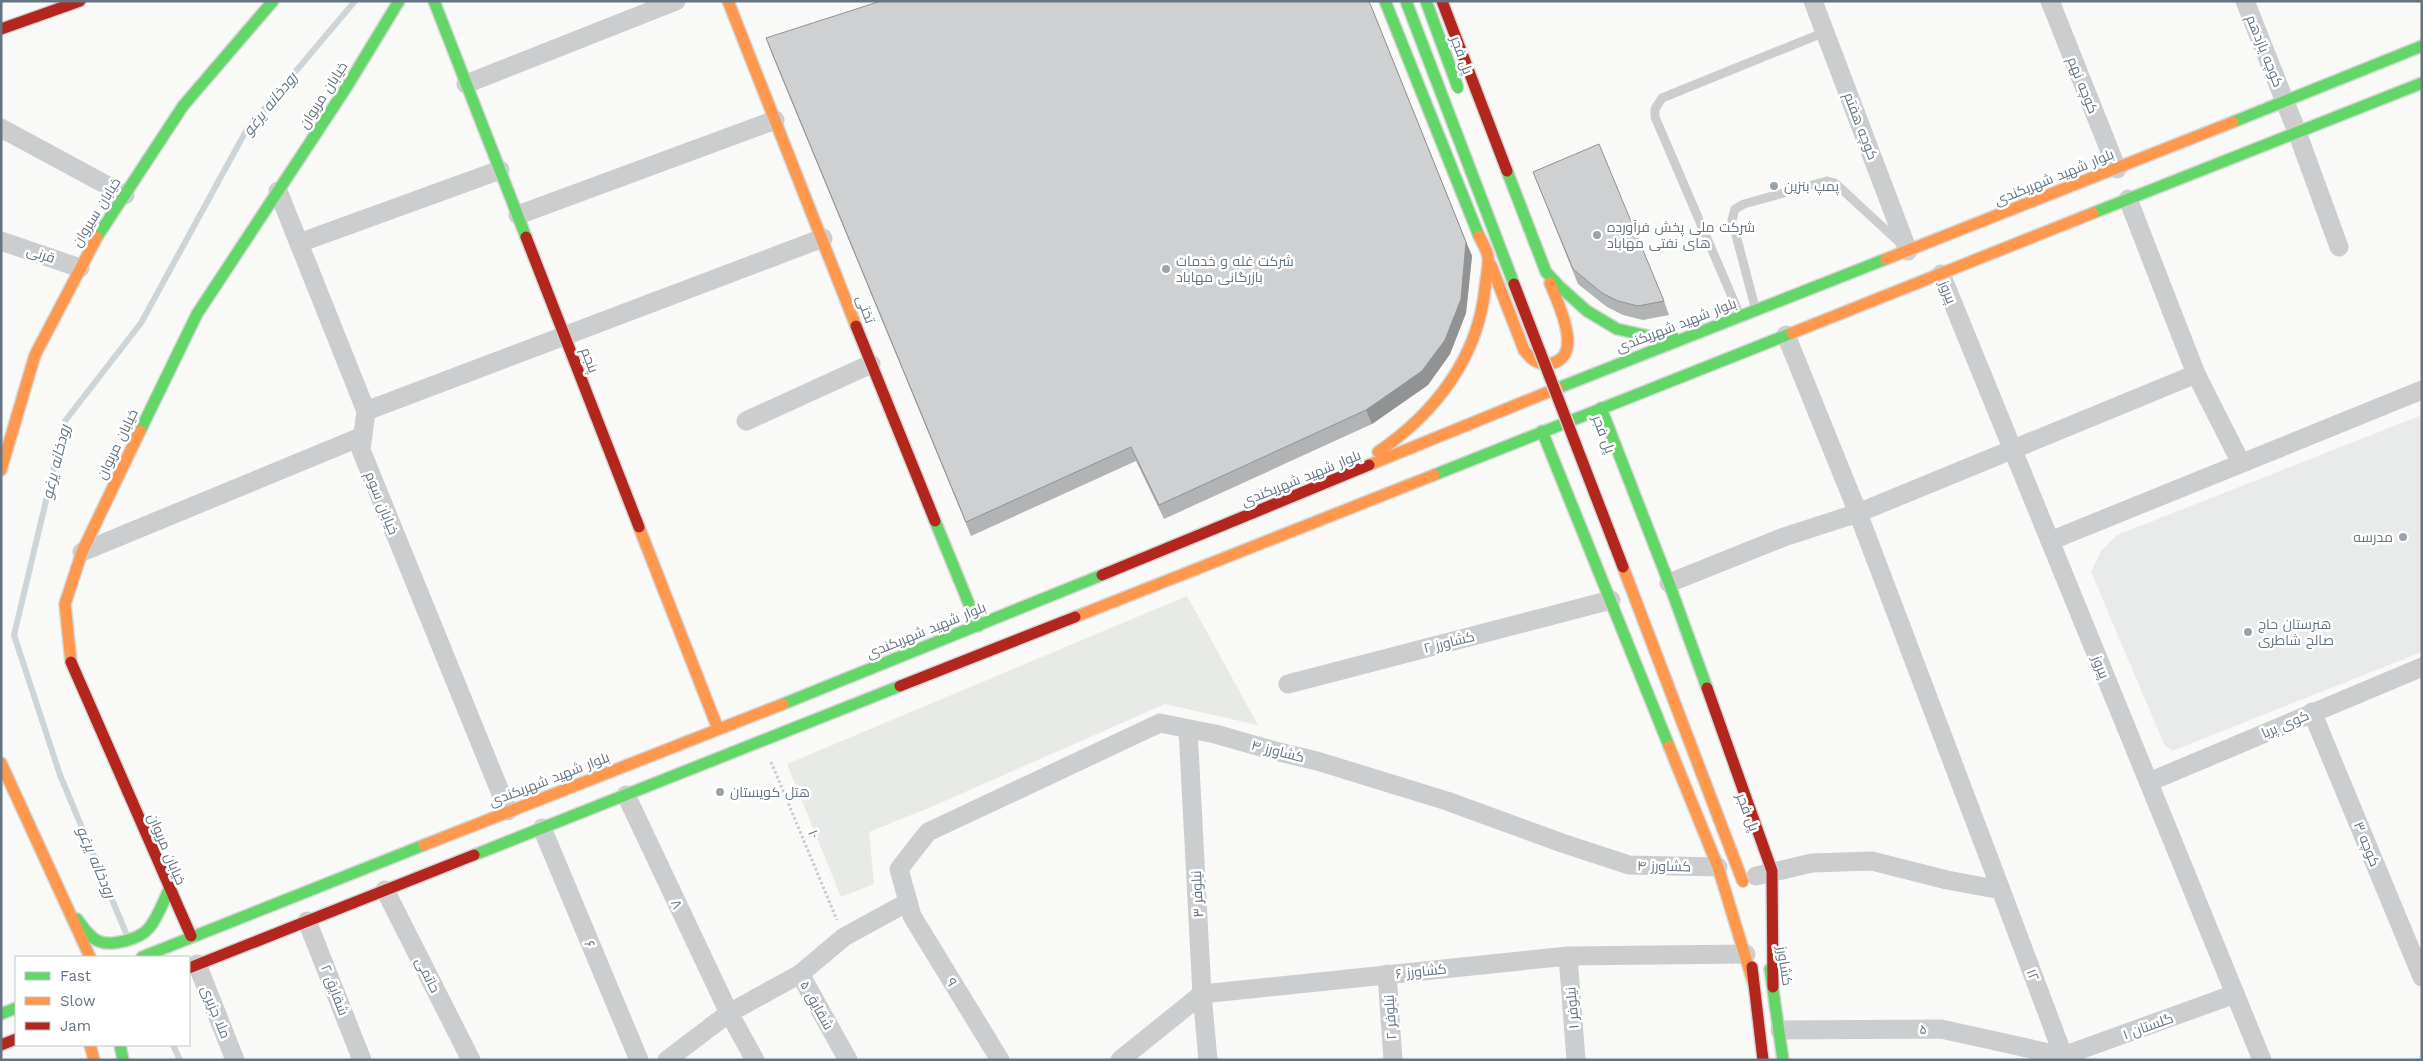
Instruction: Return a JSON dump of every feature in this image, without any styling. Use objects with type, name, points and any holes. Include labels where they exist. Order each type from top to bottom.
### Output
[{"type":"main road","points":[[1,29],[80,1]]},
{"type":"main road","name":"خیابان سیروان","points":[[1,470],[36,355],[92,244],[183,106],[273,1]]},
{"type":"main road","name":"خیابان مریوان","points":[[191,936],[169,890],[70,660],[65,604],[82,552],[197,314],[346,88],[400,1]]},
{"type":"main road","name":"پنجم","points":[[434,1],[718,729]]},
{"type":"main road","name":"تختی","points":[[728,1],[871,364],[978,626]]},
{"type":"main road","points":[[1385,1],[1488,257],[1521,345],[1530,358],[1544,364],[1558,360],[1568,349],[1569,342],[1546,272],[1442,1]]},
{"type":"main road","points":[[1406,1],[1754,879]]},
{"type":"main road","name":"پل فجر","points":[[1426,1],[1464,104]]},
{"type":"main road","name":"بلوار شهید شهریکندی","points":[[144,956],[978,626],[1740,315],[2117,169],[2422,46]]},
{"type":"main road","points":[[193,966],[2422,83]]},
{"type":"main road","points":[[1330,482],[1392,443],[1425,415],[1451,381],[1478,327],[1485,294],[1488,257]]},
{"type":"main road","points":[[1546,272],[1571,300],[1601,321],[1629,335],[1657,338],[1688,336]]},
{"type":"main road","name":"پل فجر","points":[[1554,345],[1586,429]]},
{"type":"main road","points":[[1601,408],[1669,583],[1754,879],[1773,987]]},
{"type":"main road","points":[[1542,431],[1718,867],[1754,985]]},
{"type":"main road","points":[[1,763],[90,956]]},
{"type":"main road","points":[[65,903],[88,934],[97,941],[109,944],[132,938],[147,931],[169,890]]},
{"type":"main road","name":"کشاورز","points":[[1760,902],[1783,1060]]},
{"type":"main road","points":[[1747,919],[1763,1060]]},
{"type":"main road","points":[[1,1045],[15,1039]]},
{"type":"main road","points":[[90,1046],[94,1060]]},
{"type":"main road","points":[[120,1046],[123,1060]]},
{"type":"street","points":[[466,84],[676,1]]},
{"type":"street","name":"کوچه هفتم","points":[[1813,1],[1908,250]]},
{"type":"street","name":"کوچه نهم","points":[[2050,1],[2117,169]]},
{"type":"street","name":"کوچه یازدهم","points":[[2245,1],[2297,132],[2339,247]]},
{"type":"street","points":[[518,215],[775,120]]},
{"type":"street","points":[[1,128],[125,195]]},
{"type":"street","points":[[299,243],[500,170]]},
{"type":"street","name":"خیابان سوم","points":[[278,191],[366,411],[361,450],[508,811]]},
{"type":"street","points":[[2128,199],[2196,374],[2241,463]]},
{"type":"street","points":[[366,411],[822,238]]},
{"type":"street","name":"قرنی","points":[[1,241],[80,268]]},
{"type":"street","name":"پیروز","points":[[1941,274],[2262,1060]]},
{"type":"street","name":"۱۲","points":[[1786,334],[1858,513],[2064,1059]]},
{"type":"street","points":[[746,421],[871,364]]},
{"type":"street","points":[[1669,583],[1784,537],[1858,513],[2196,374]]},
{"type":"street","points":[[2050,541],[2422,390]]},
{"type":"street","points":[[82,552],[363,436]]},
{"type":"street","name":"کشاورز ۲","points":[[1288,684],[1611,600]]},
{"type":"street","name":"کوی پریا","points":[[2148,782],[2422,667]]},
{"type":"street","name":"کوچه ۳","points":[[2312,712],[2422,977]]},
{"type":"street","name":"کشاورز ۴","points":[[908,902],[899,869],[928,832],[1160,723],[1188,728],[1317,761],[1447,800],[1562,843],[1629,865],[1718,867]]},
{"type":"street","name":"نیلوفر ۳","points":[[1188,728],[1202,994],[1208,1060]]},
{"type":"street","name":"۸","points":[[626,794],[729,1013],[755,1060]]},
{"type":"street","name":"۶","points":[[542,828],[639,1060]]},
{"type":"street","points":[[1754,879],[1812,863],[1872,861],[1947,880],[2001,890]]},
{"type":"street","name":"حاتمی","points":[[385,890],[471,1060]]},
{"type":"street","name":"شقایق ۵","points":[[848,1060],[800,974],[844,937],[908,902]]},
{"type":"street","name":"۹","points":[[908,902],[912,916],[1000,1060]]},
{"type":"street","name":"شقایق ۲","points":[[307,921],[362,1060]]},
{"type":"street","name":"کشاورز ۶","points":[[1202,994],[1568,956],[1746,954]]},
{"type":"street","name":"نیلوفر ۱","points":[[1568,956],[1576,1060]]},
{"type":"street","name":"ملا جزیری","points":[[193,966],[235,1060]]},
{"type":"street","points":[[667,1060],[729,1013],[800,974]]},
{"type":"street","name":"نیلوفر ۲","points":[[1387,974],[1393,1060]]},
{"type":"street","points":[[1120,1060],[1202,994]]},
{"type":"street","name":"گلستان ۱","points":[[2064,1059],[2235,994]]},
{"type":"street","name":"۵","points":[[1780,1030],[1941,1029],[2064,1059]]},
{"type":"lane","points":[[1740,315],[1654,116],[1655,109],[1662,98],[1825,32]]},
{"type":"lane","points":[[1755,310],[1732,220],[1735,209],[1744,204],[1826,181],[1835,183],[1908,250]]},
{"type":"path","name":"۱۰","points":[[762,740],[844,937]]},
{"type":"shaded area","name":"هنرستان حاج صالح شاطری","points":[[2422,415],[2422,652],[2172,751],[2164,744],[2091,572],[2101,551],[2117,535]]},
{"type":"shaded area","points":[[1187,596],[1258,725],[1165,704],[931,807],[869,832],[874,884],[841,897],[787,764]]},
{"type":"building","name":"شرکت غله و خدمات بازرگانی مهاباد","points":[[881,1],[1369,1],[1466,242],[1461,299],[1445,340],[1422,371],[1366,410],[1159,505],[1131,447],[966,522],[766,38]]},
{"type":"building","name":"شرکت ملی پخش فرآورده های نفتی مهاباد","points":[[1599,144],[1664,301],[1638,306],[1618,301],[1602,293],[1573,269],[1533,172]]},
{"type":"waterway","name":"رودخانه یرغو","points":[[126,933],[60,775],[14,635],[65,421],[141,323],[247,129],[355,1]]},
{"type":"waterway","name":"رودخانه یرغو","points":[[173,1046],[180,1060]]},
{"type":"traffic: fast","points":[[97,237],[183,106],[273,1]]},
{"type":"traffic: fast","points":[[140,431],[197,314],[346,88],[399,1]]},
{"type":"traffic: fast","points":[[434,1],[526,237]]},
{"type":"traffic: fast","points":[[1385,1],[1479,236]]},
{"type":"traffic: fast","points":[[1406,1],[1514,284]]},
{"type":"traffic: fast","points":[[1426,1],[1458,88]]},
{"type":"traffic: fast","points":[[2233,122],[2422,46]]},
{"type":"traffic: fast","points":[[2093,213],[2422,83]]},
{"type":"traffic: fast","points":[[1507,171],[1546,272],[1559,286],[1587,311],[1617,329],[1653,337],[1673,337]]},
{"type":"traffic: fast","points":[[1558,388],[1886,259]]},
{"type":"traffic: fast","points":[[1434,475],[1792,333]]},
{"type":"traffic: fast","points":[[1601,408],[1669,583],[1707,688]]},
{"type":"traffic: fast","points":[[1542,431],[1669,746]]},
{"type":"traffic: fast","points":[[935,521],[978,626]]},
{"type":"traffic: fast","points":[[783,704],[1102,575]]},
{"type":"traffic: fast","points":[[474,855],[900,686]]},
{"type":"traffic: fast","points":[[145,956],[424,845]]},
{"type":"traffic: fast","points":[[77,919],[89,934],[98,941],[111,943],[133,939],[145,932],[152,924],[169,890]]},
{"type":"traffic: fast","points":[[1770,969],[1783,1060]]},
{"type":"traffic: fast","points":[[1,1014],[15,1008]]},
{"type":"traffic: fast","points":[[120,1046],[123,1060]]},
{"type":"traffic: slow","points":[[728,1],[856,326]]},
{"type":"traffic: slow","points":[[1886,259],[2233,122]]},
{"type":"traffic: slow","points":[[1792,333],[2093,213]]},
{"type":"traffic: slow","points":[[1378,452],[1418,420],[1450,382],[1463,360],[1481,314],[1487,272],[1487,254],[1479,236]]},
{"type":"traffic: slow","points":[[1,470],[35,355],[97,237]]},
{"type":"traffic: slow","points":[[1491,265],[1524,350],[1534,360],[1547,364],[1559,360],[1565,353],[1568,342],[1563,317],[1550,283]]},
{"type":"traffic: slow","points":[[1369,465],[1558,388]]},
{"type":"traffic: slow","points":[[71,662],[65,604],[82,552],[140,431]]},
{"type":"traffic: slow","points":[[1075,617],[1434,475]]},
{"type":"traffic: slow","points":[[639,527],[718,729]]},
{"type":"traffic: slow","points":[[1623,567],[1743,882]]},
{"type":"traffic: slow","points":[[424,845],[783,704]]},
{"type":"traffic: slow","points":[[1669,746],[1718,867],[1754,985]]},
{"type":"traffic: slow","points":[[1,763],[90,956]]},
{"type":"traffic: slow","points":[[90,1046],[94,1060]]},
{"type":"traffic: jam","points":[[1,29],[80,1]]},
{"type":"traffic: jam","points":[[1442,1],[1507,171]]},
{"type":"traffic: jam","points":[[526,237],[639,527]]},
{"type":"traffic: jam","points":[[1514,284],[1623,567]]},
{"type":"traffic: jam","points":[[856,326],[935,521]]},
{"type":"traffic: jam","points":[[1102,575],[1369,465]]},
{"type":"traffic: jam","points":[[900,686],[1075,617]]},
{"type":"traffic: jam","points":[[71,662],[191,936]]},
{"type":"traffic: jam","points":[[1707,688],[1772,871],[1773,987]]},
{"type":"traffic: jam","points":[[190,968],[474,855]]},
{"type":"traffic: jam","points":[[1752,967],[1763,1060]]},
{"type":"traffic: jam","points":[[1,1045],[15,1039]]},
{"type":"place","name":"پمپ بنزین","points":[[1774,186]]},
{"type":"place","name":"شرکت ملی پخش فرآورده های نفتی مهاباد","points":[[1597,235]]},
{"type":"place","name":"شرکت غله و خدمات بازرگانی مهاباد","points":[[1166,269]]},
{"type":"place","name":"مدرسه","points":[[2403,537]]},
{"type":"place","name":"هنرستان حاج صالح شاطری","points":[[2248,632]]},
{"type":"place","name":"هتل کویستان","points":[[720,792]]}]
